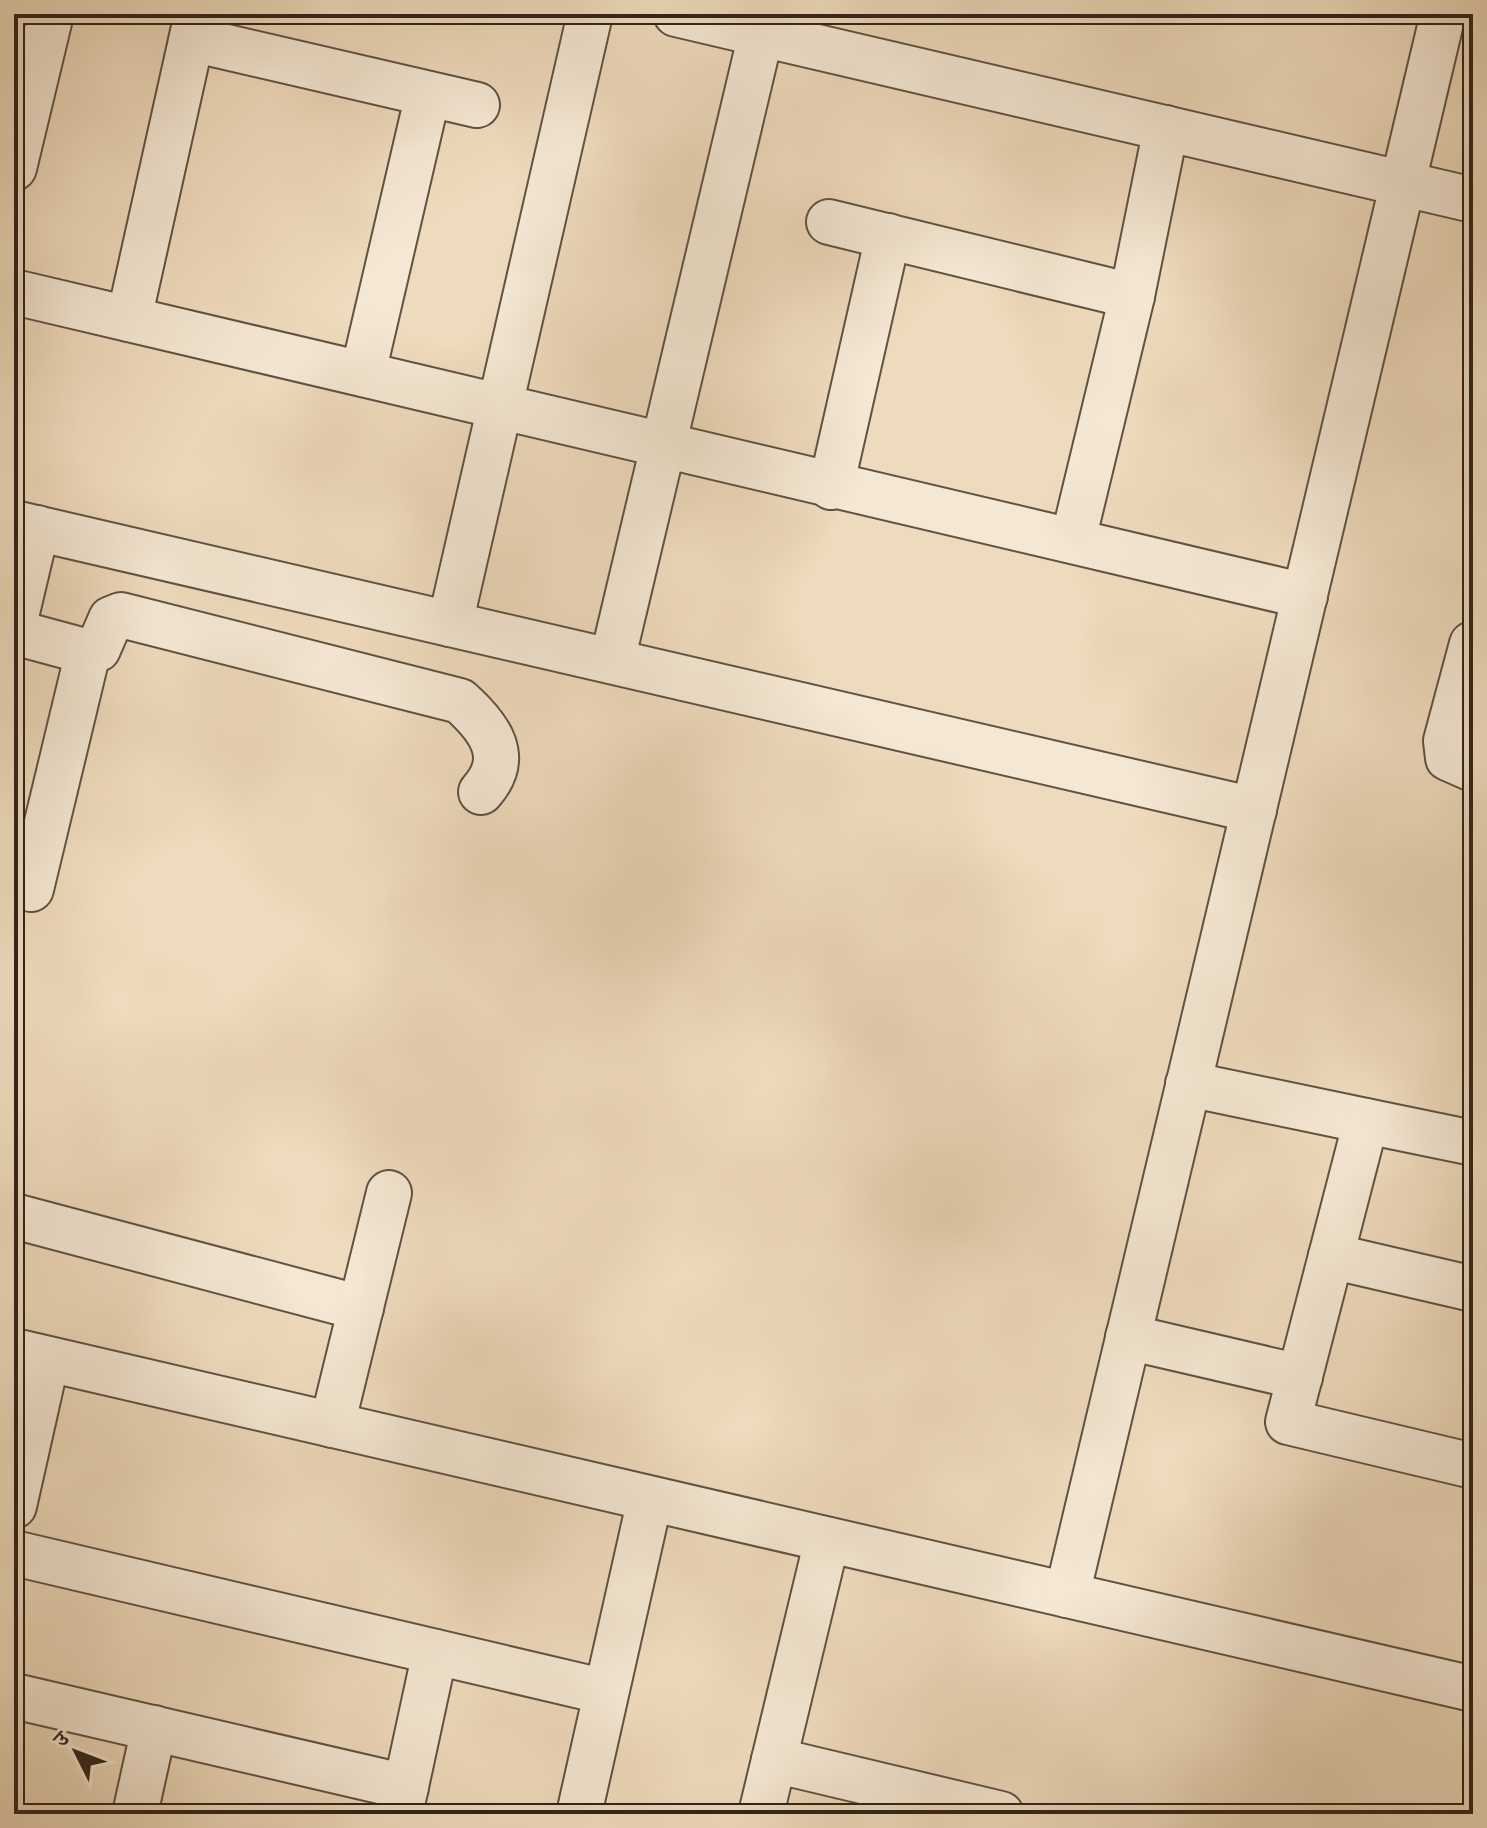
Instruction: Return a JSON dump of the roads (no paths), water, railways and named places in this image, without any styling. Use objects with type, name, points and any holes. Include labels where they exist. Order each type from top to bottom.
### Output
[{"type":"street","points":[[14,168],[51,14]]},
{"type":"street","points":[[450,624],[590,14]]},
{"type":"street","points":[[676,14],[1473,200]]},
{"type":"street","points":[[1067,1595],[1443,14]]},
{"type":"street","points":[[129,319],[194,27],[428,94],[477,105]]},
{"type":"street","points":[[612,661],[761,34]]},
{"type":"street","points":[[363,373],[428,94]]},
{"type":"street","points":[[1073,540],[1132,296],[1166,128]]},
{"type":"street","points":[[829,222],[1132,296]]},
{"type":"street","points":[[831,487],[888,236]]},
{"type":"street","points":[[14,292],[501,405],[663,448],[1073,540],[1305,596]]},
{"type":"street","points":[[14,625],[25,526],[1254,810]]},
{"type":"street","points":[[14,632],[88,652],[98,649],[111,619],[121,615],[460,701],[486,729],[498,758],[496,775],[481,792]]},
{"type":"street","points":[[1473,642],[1446,741],[1448,758],[1473,769]]},
{"type":"street","points":[[31,889],[88,652]]},
{"type":"street","points":[[1188,1084],[1473,1143]]},
{"type":"street","points":[[1366,1121],[1288,1422],[1473,1466]]},
{"type":"street","points":[[332,1425],[389,1193]]},
{"type":"street","points":[[14,1216],[361,1308]]},
{"type":"street","points":[[1331,1256],[1473,1289]]},
{"type":"street","points":[[1128,1337],[1300,1377]]},
{"type":"street","points":[[14,1506],[31,1355],[1473,1689]]},
{"type":"street","points":[[579,1814],[650,1499]]},
{"type":"street","points":[[761,1814],[827,1540]]},
{"type":"street","points":[[14,1553],[606,1692]]},
{"type":"street","points":[[14,1696],[154,1728],[403,1801],[435,1652]]},
{"type":"street","points":[[135,1814],[154,1728]]},
{"type":"street","points":[[774,1760],[1001,1814]]}]
